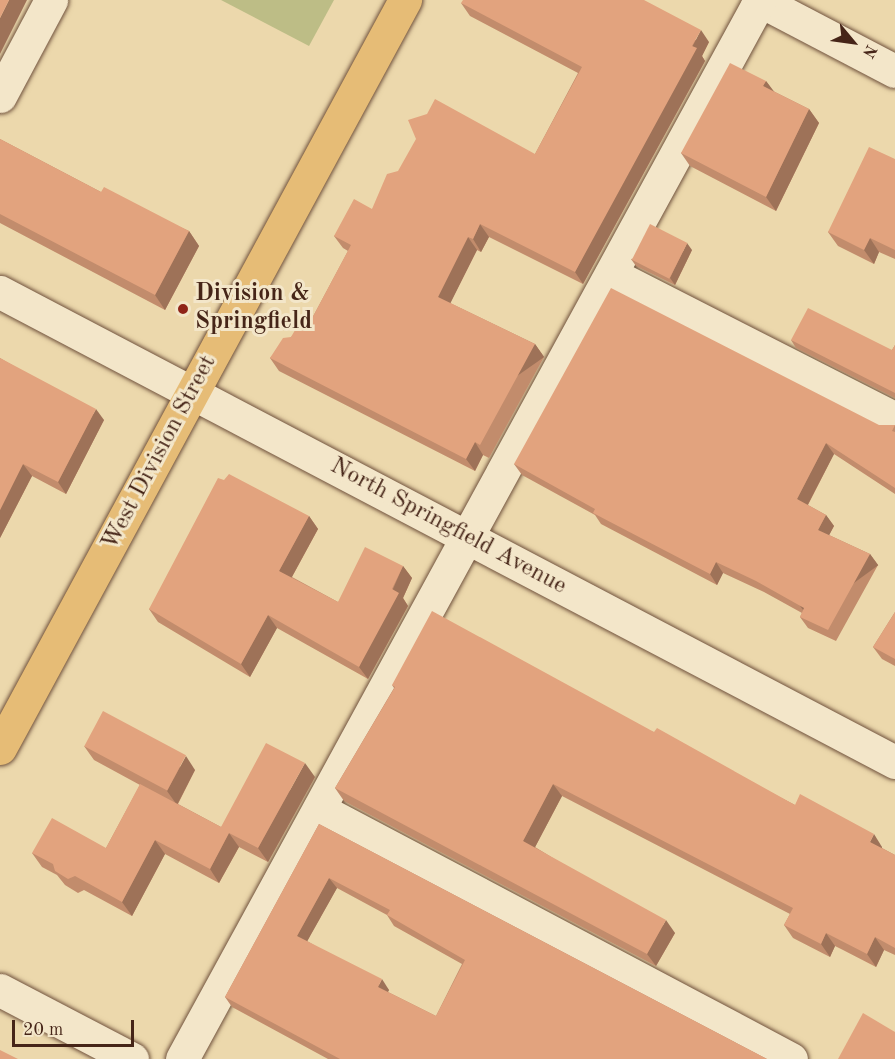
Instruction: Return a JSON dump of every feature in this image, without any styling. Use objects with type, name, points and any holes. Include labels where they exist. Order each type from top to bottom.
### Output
[{"type":"main road","name":"West Division Street","points":[[0,748],[405,0]]},
{"type":"street","points":[[0,96],[51,0]]},
{"type":"street","points":[[182,1059],[760,0],[895,71]]},
{"type":"street","points":[[611,274],[895,419]]},
{"type":"street","name":"North Springfield Avenue","points":[[0,292],[895,762]]},
{"type":"street","points":[[319,809],[791,1059]]},
{"type":"street","points":[[0,990],[132,1059]]},
{"type":"green space","points":[[221,0],[334,0],[309,46]]},
{"type":"building","points":[[0,0],[9,0],[0,18]]},
{"type":"building","points":[[463,0],[644,0],[701,30],[692,46],[697,48],[575,272],[480,224],[473,239],[468,237],[438,297],[535,344],[480,445],[475,442],[466,459],[270,358],[283,338],[291,337],[301,320],[309,324],[351,245],[334,236],[354,199],[372,209],[387,174],[398,171],[416,139],[408,120],[427,114],[435,99],[535,154],[582,67],[461,3]]},
{"type":"building","points":[[730,63],[766,81],[763,86],[809,109],[766,197],[681,153]]},
{"type":"building","points":[[0,139],[101,192],[104,187],[189,231],[155,295],[0,214]]},
{"type":"building","points":[[869,147],[895,159],[895,250],[870,238],[864,250],[828,232]]},
{"type":"building","points":[[650,224],[687,243],[669,279],[632,260]]},
{"type":"building","points":[[611,288],[879,425],[895,425],[892,431],[895,432],[895,488],[826,443],[797,499],[826,515],[818,530],[870,554],[828,630],[800,617],[804,608],[756,581],[716,562],[710,574],[593,513],[595,509],[514,464]]},
{"type":"building","points":[[808,308],[892,350],[895,345],[895,393],[791,340]]},
{"type":"building","points":[[0,358],[96,409],[58,482],[23,464],[0,510]]},
{"type":"building","points":[[229,474],[309,516],[279,571],[338,602],[365,547],[403,566],[392,589],[399,593],[359,667],[268,615],[241,664],[149,609],[218,478],[224,480]]},
{"type":"building","points":[[432,611],[654,732],[657,728],[795,805],[800,794],[874,834],[870,842],[895,855],[895,948],[875,937],[867,954],[826,933],[821,944],[784,925],[793,908],[553,784],[523,841],[666,920],[647,954],[335,788],[395,687],[392,685]]},
{"type":"building","points":[[895,612],[895,659],[873,647]]},
{"type":"building","points":[[103,711],[186,755],[167,790],[84,746]]},
{"type":"building","points":[[266,743],[305,763],[258,848],[229,833],[210,869],[155,840],[122,902],[75,876],[68,879],[55,871],[53,864],[32,853],[52,818],[106,848],[140,784],[221,827]]},
{"type":"building","points":[[319,824],[767,1059],[340,1059],[225,997]],"holes":[[[329,878],[390,910],[387,915],[465,960],[436,1016],[378,987],[382,979],[297,936]]]},
{"type":"building","points":[[863,1013],[895,1032],[895,1059],[838,1059]]},
{"type":"building","points":[[0,1050],[18,1059],[0,1059]]},
{"type":"place","name":"Division & Springfield","points":[[183,309]]}]
